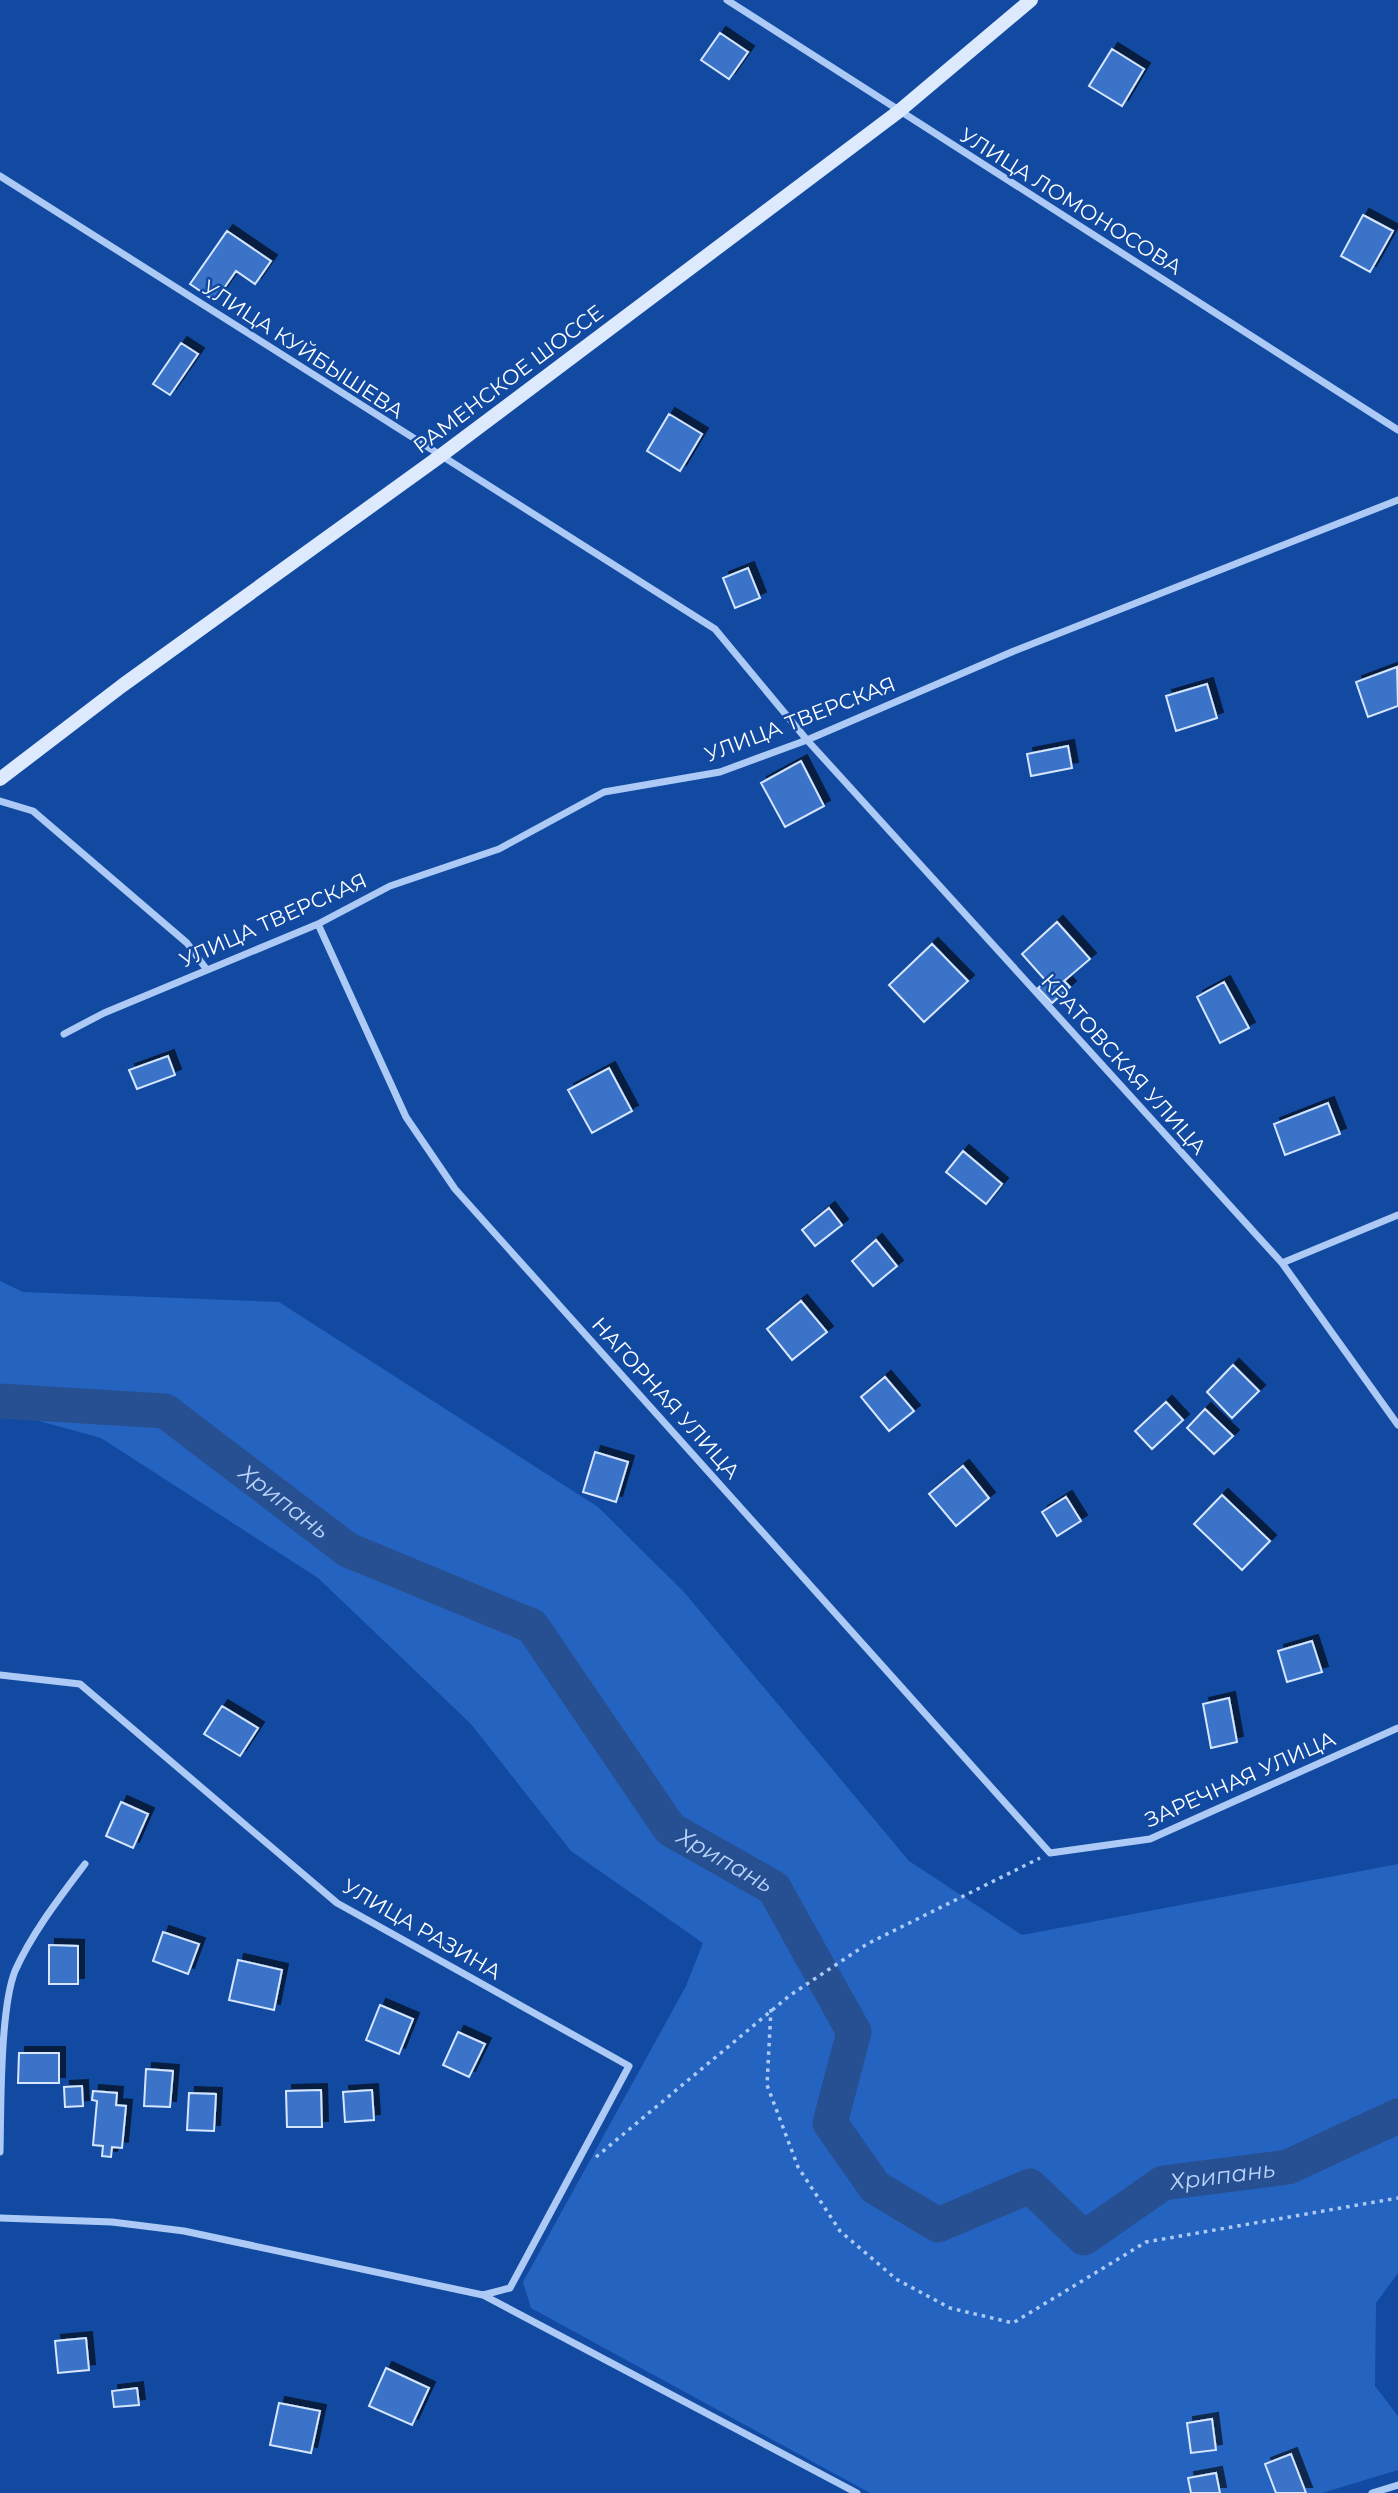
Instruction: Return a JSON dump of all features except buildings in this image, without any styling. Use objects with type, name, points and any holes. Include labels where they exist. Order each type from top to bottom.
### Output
[{"type":"main road","name":"РАМЕНСКОЕ ШОССЕ","points":[[0,779],[123,685],[439,457],[898,113],[1031,0]]},
{"type":"street","name":"УЛИЦА ЛОМОНОСОВА","points":[[727,0],[898,113],[1398,430]]},
{"type":"street","name":"УЛИЦА КУЙБЫШЕВА","points":[[0,176],[439,457],[715,629],[807,740]]},
{"type":"street","name":"УЛИЦА ТВЕРСКАЯ","points":[[64,1034],[318,924],[390,886],[499,849],[604,792],[720,772],[807,740],[1014,651],[1398,500]]},
{"type":"street","name":"КРАТОВСКАЯ УЛИЦА","points":[[807,740],[1282,1263],[1398,1425]]},
{"type":"street","points":[[0,801],[33,811],[187,943],[208,970]]},
{"type":"street","name":"НАГОРНАЯ УЛИЦА","points":[[318,924],[406,1117],[456,1189],[1050,1853]]},
{"type":"street","points":[[1282,1263],[1398,1215]]},
{"type":"street","name":"УЛИЦА РАЗИНА","points":[[0,1675],[80,1684],[337,1903],[629,2066],[568,2181]]},
{"type":"street","name":"ЗАРЕЧНАЯ УЛИЦА","points":[[1050,1853],[1150,1839],[1398,1728]]},
{"type":"street","points":[[0,2152],[4,2028],[14,1973],[57,1901],[85,1864]]},
{"type":"street","points":[[483,2295],[510,2288],[568,2181]]},
{"type":"street","points":[[0,2218],[112,2222],[184,2231],[483,2295],[856,2493]]},
{"type":"street","points":[[1372,2493],[1398,2485]]},
{"type":"path","points":[[568,2181],[771,2009],[867,1944],[1050,1853]]},
{"type":"path","points":[[771,2009],[767,2085],[798,2167],[840,2231],[896,2279],[950,2308],[1013,2323],[1146,2242],[1398,2198]]},
{"type":"shaded area","points":[[0,1281],[23,1292],[279,1302],[598,1507],[684,1592],[909,1861],[1022,1935],[1398,1864],[1398,2273],[1376,2303],[1375,2386],[1398,2416],[1398,2470],[1322,2493],[870,2493],[531,2308],[523,2282],[686,1986],[703,1943],[571,1851],[471,1724],[318,1578],[101,1438],[21,1416],[0,1417]]},
{"type":"waterway","name":"Хрипань","points":[[0,1401],[165,1411],[348,1550],[532,1626],[670,1829],[774,1888],[854,2032],[830,2123],[875,2187],[938,2225],[1030,2186],[1084,2238],[1163,2183],[1288,2167],[1398,2116]]}]
